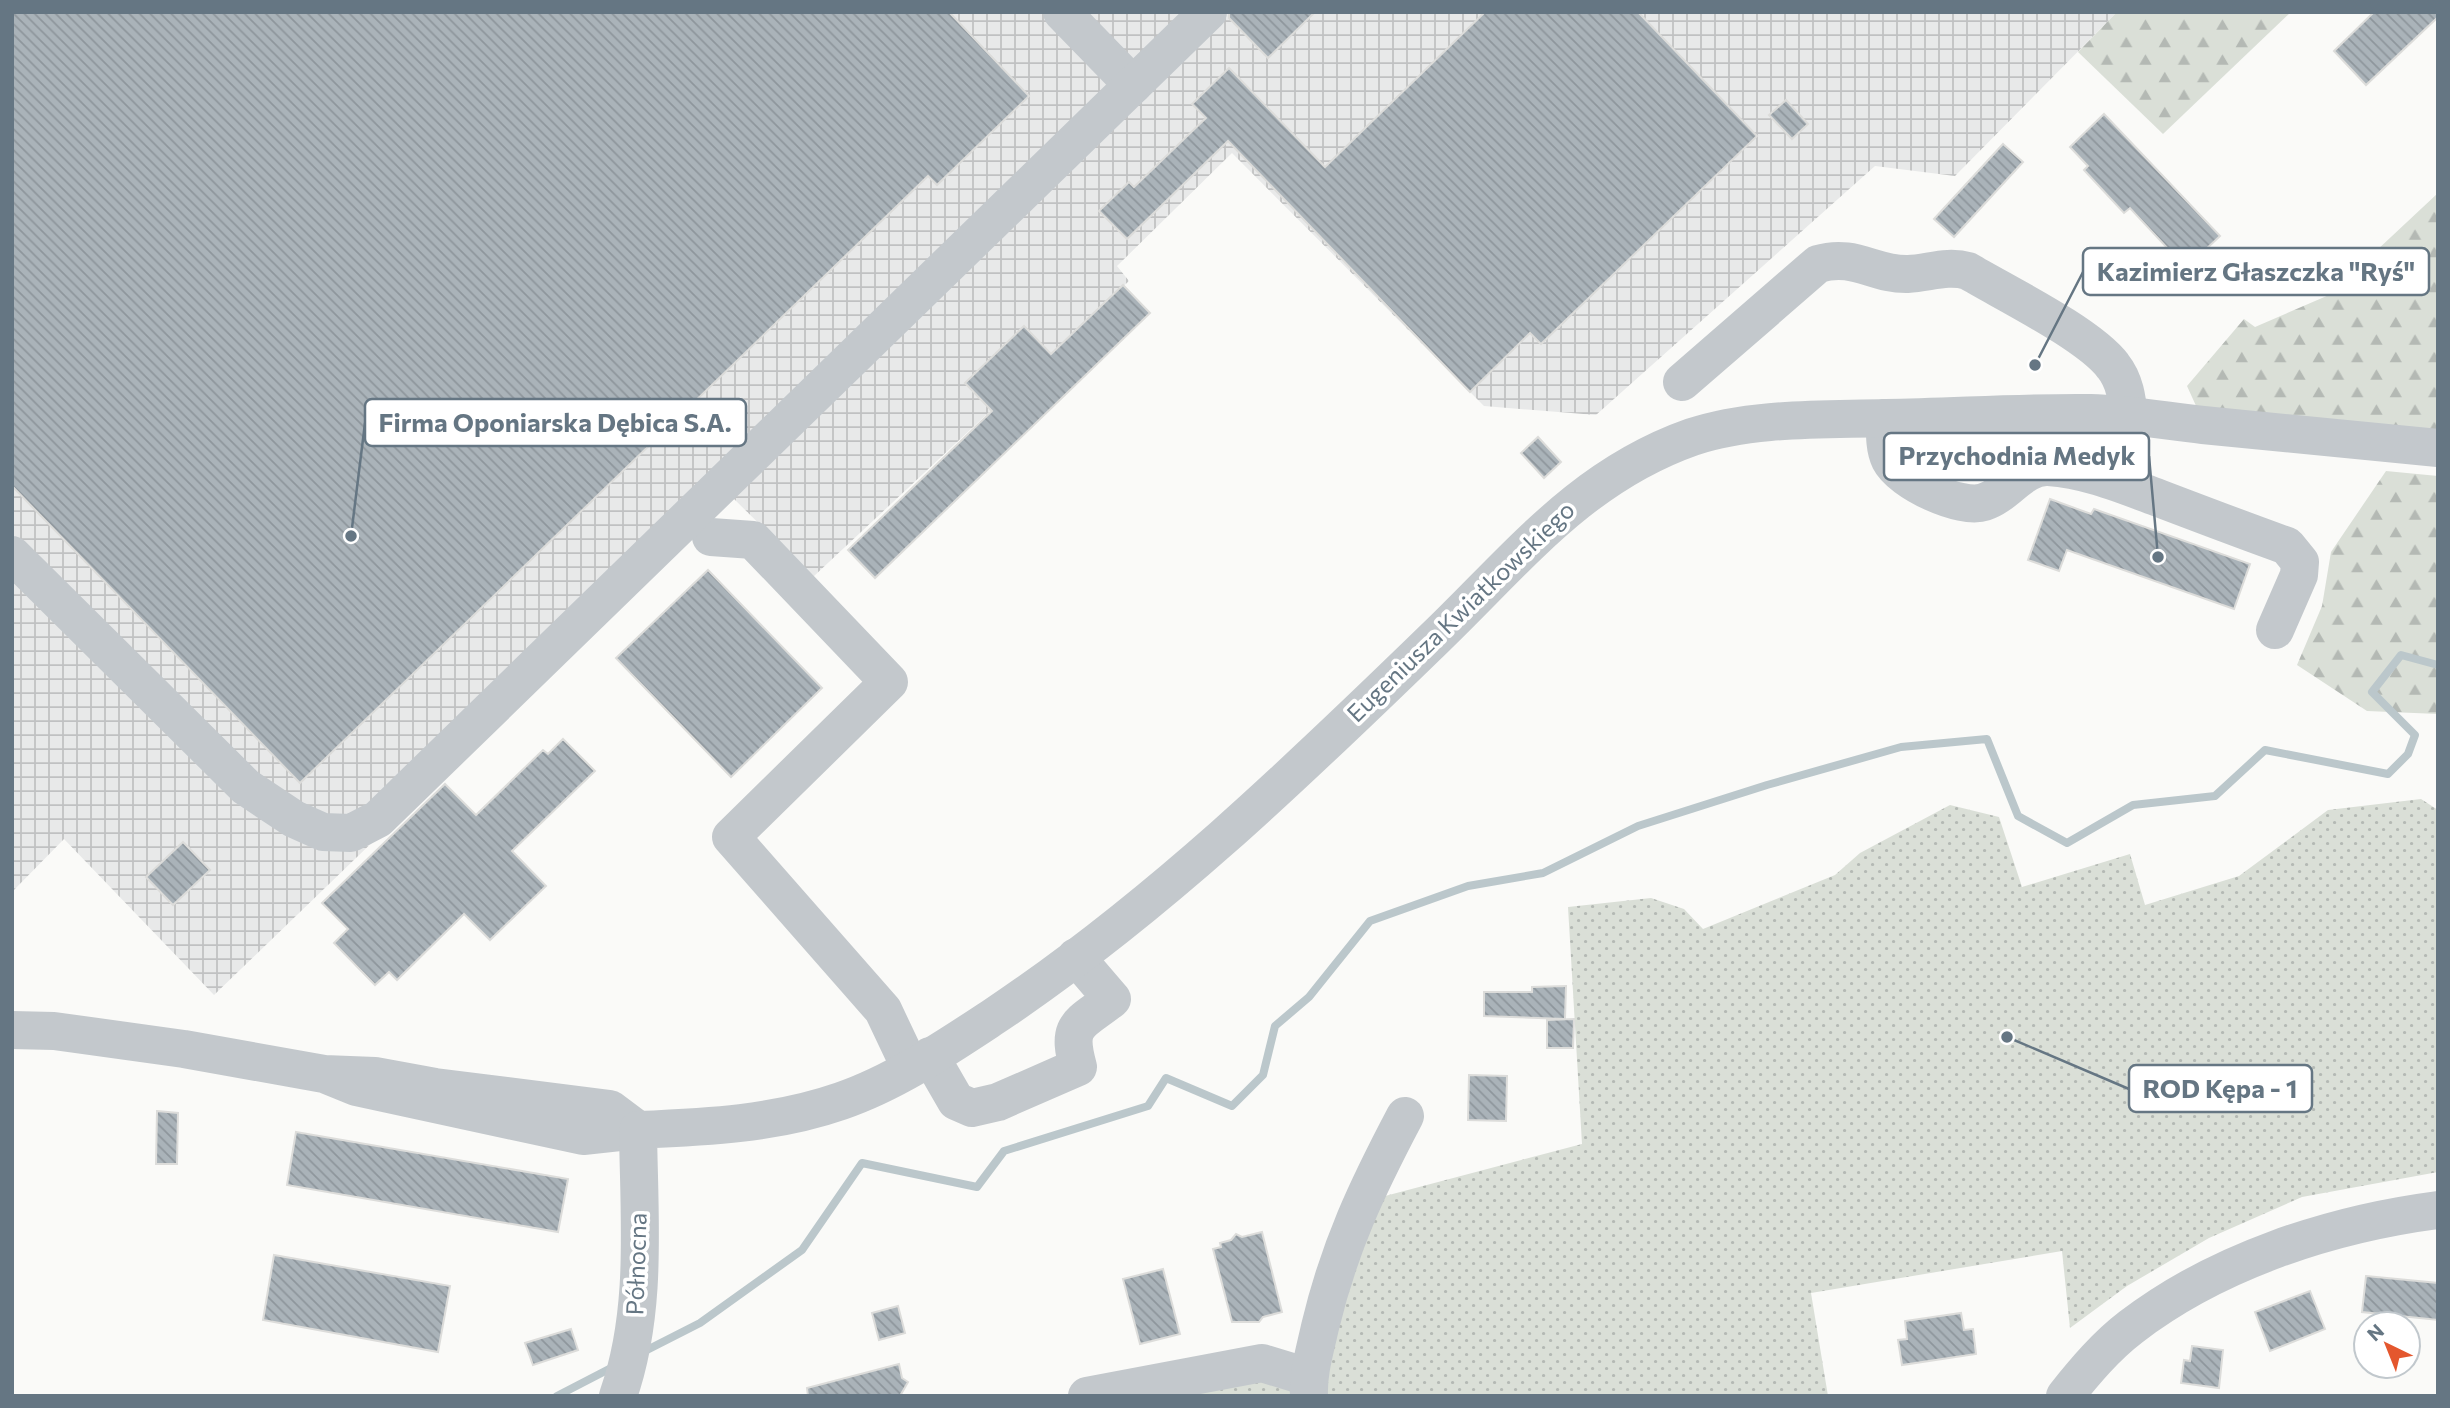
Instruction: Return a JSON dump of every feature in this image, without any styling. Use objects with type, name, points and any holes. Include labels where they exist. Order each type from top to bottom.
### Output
[{"type":"street","points":[[1062,12],[1133,85]]},
{"type":"street","points":[[12,555],[246,787],[294,819],[323,832],[351,832],[378,819],[1208,12]]},
{"type":"street","points":[[1682,382],[1818,264],[1835,259],[1851,260],[1906,274],[1958,268],[1968,271],[2080,337],[2105,356],[2122,380],[2129,417]]},
{"type":"street","name":"Eugeniusza Kwiatkowskiego","points":[[12,1030],[54,1031],[184,1049],[324,1074],[356,1087],[583,1136],[638,1130],[735,1126],[793,1114],[844,1100],[920,1062],[1026,995],[1154,895],[1286,780],[1451,623],[1550,521],[1611,475],[1696,436],[1762,425],[1885,418],[2094,413],[2438,448]]},
{"type":"street","points":[[1885,418],[1890,459],[1899,474],[1911,482],[1965,503],[1980,504],[1994,498],[2029,471],[2048,467],[2111,481],[2287,546],[2300,562],[2299,575],[2275,630]]},
{"type":"street","points":[[711,537],[753,540],[889,682],[731,837],[883,1010],[920,1062],[956,1101],[972,1108],[998,1102],[1078,1067],[1071,1041],[1073,1031],[1111,999],[1076,957]]},
{"type":"street","points":[[1087,1396],[1262,1363],[1309,1387],[1334,1272],[1360,1200],[1405,1116]]},
{"type":"street","name":"Północna","points":[[625,1369],[640,1278],[638,1130]]},
{"type":"street","points":[[2064,1396],[2095,1360],[2130,1327],[2175,1297],[2231,1268],[2353,1227],[2438,1210]]},
{"type":"shaded area","points":[[12,12],[2117,12],[1955,176],[1875,166],[1596,415],[1484,406],[1232,153],[1117,266],[1129,281],[813,577],[731,496],[214,995],[64,839],[12,892]]},
{"type":"green space","points":[[2117,12],[2291,12],[2163,134],[2078,52]]},
{"type":"green space","points":[[2438,193],[2438,430],[2197,408],[2187,386],[2244,319],[2255,327],[2329,295]]},
{"type":"green space","points":[[2386,471],[2438,476],[2438,714],[2367,711],[2297,665],[2322,606],[2331,552]]},
{"type":"green space","points":[[2421,799],[2438,810],[2438,1172],[2302,1197],[2209,1238],[2127,1286],[2070,1328],[2062,1251],[1811,1293],[1828,1396],[1318,1396],[1370,1200],[1582,1144],[1568,907],[1651,898],[1684,909],[1703,929],[1835,875],[1860,853],[1950,805],[1999,817],[2022,887],[2130,854],[2145,905],[2239,876],[2328,810]]},
{"type":"green space","points":[[1247,1369],[1288,1380],[1292,1396],[1126,1396]]},
{"type":"building","points":[[12,12],[949,12],[1029,96],[937,185],[928,176],[300,783],[12,486]]},
{"type":"building","points":[[1229,12],[1315,12],[1268,58],[1229,18]]},
{"type":"building","points":[[1485,12],[1638,12],[1757,136],[1541,344],[1530,333],[1470,392],[1228,141],[1127,239],[1099,211],[1129,182],[1134,187],[1206,118],[1192,104],[1229,68],[1325,167]]},
{"type":"building","points":[[2374,12],[2438,12],[2438,17],[2366,85],[2334,51]]},
{"type":"building","points":[[1786,100],[1808,124],[1792,139],[1769,115]]},
{"type":"building","points":[[2104,114],[2220,236],[2186,268],[2130,208],[2124,213],[2084,170],[2088,166],[2070,147]]},
{"type":"building","points":[[2003,144],[2023,162],[1954,237],[1934,219]]},
{"type":"building","points":[[1123,285],[1150,313],[875,578],[848,550],[992,411],[965,383],[1024,326],[1051,354]]},
{"type":"building","points":[[1538,437],[1561,462],[1544,478],[1521,453]]},
{"type":"building","points":[[2050,499],[2091,514],[2094,509],[2250,564],[2234,609],[2067,550],[2059,571],[2028,560]]},
{"type":"building","points":[[708,570],[822,688],[731,777],[616,658]]},
{"type":"building","points":[[563,739],[595,771],[512,851],[546,886],[490,940],[464,914],[397,980],[389,972],[375,985],[334,943],[348,929],[322,903],[445,784],[476,815],[543,750],[548,754]]},
{"type":"building","points":[[183,842],[210,870],[173,905],[146,877]]},
{"type":"building","points":[[1566,986],[1565,1019],[1484,1016],[1484,992],[1532,992],[1532,987]]},
{"type":"building","points":[[1574,1019],[1573,1048],[1547,1048],[1547,1020]]},
{"type":"building","points":[[1469,1075],[1507,1076],[1506,1121],[1468,1120]]},
{"type":"building","points":[[157,1111],[178,1113],[177,1164],[156,1164]]},
{"type":"building","points":[[296,1132],[568,1179],[558,1232],[287,1185]]},
{"type":"building","points":[[1262,1232],[1282,1312],[1263,1317],[1259,1322],[1232,1322],[1213,1249],[1221,1247],[1220,1243],[1231,1240],[1236,1234],[1242,1237]]},
{"type":"building","points":[[274,1255],[450,1286],[438,1352],[263,1320]]},
{"type":"building","points":[[1163,1269],[1180,1334],[1140,1344],[1123,1279]]},
{"type":"building","points":[[2366,1276],[2438,1283],[2438,1320],[2422,1318],[2422,1310],[2362,1310]]},
{"type":"building","points":[[2310,1291],[2325,1329],[2270,1351],[2255,1312]]},
{"type":"building","points":[[898,1306],[905,1333],[879,1340],[872,1313]]},
{"type":"building","points":[[1961,1313],[1964,1330],[1973,1329],[1976,1354],[1902,1365],[1898,1340],[1907,1339],[1905,1321]]},
{"type":"building","points":[[571,1329],[578,1350],[533,1365],[525,1343]]},
{"type":"building","points":[[2192,1346],[2223,1350],[2219,1388],[2181,1383],[2184,1360],[2190,1361]]},
{"type":"building","points":[[899,1364],[902,1378],[908,1382],[900,1396],[808,1396],[807,1388]]},
{"type":"waterway","points":[[643,1352],[700,1323],[802,1250],[862,1163],[977,1187],[1004,1151],[1148,1106],[1166,1078],[1232,1106],[1263,1075],[1275,1026],[1309,997],[1370,921],[1468,886],[1543,873],[1638,826],[1767,785],[1901,747],[1987,739],[2018,816],[2067,843],[2133,805],[2215,796],[2265,750],[2388,774],[2408,754],[2415,735],[2372,692],[2401,655],[2438,665]]},
{"type":"waterway","points":[[557,1396],[613,1367]]},
{"type":"place","name":"Kazimierz Głaszczka \"Ryś\"","points":[[2035,365]]},
{"type":"place","name":"Firma Oponiarska Dębica S.A.","points":[[351,536]]},
{"type":"place","name":"Przychodnia Medyk","points":[[2158,557]]},
{"type":"place","name":"ROD Kępa - 1","points":[[2007,1037]]}]
